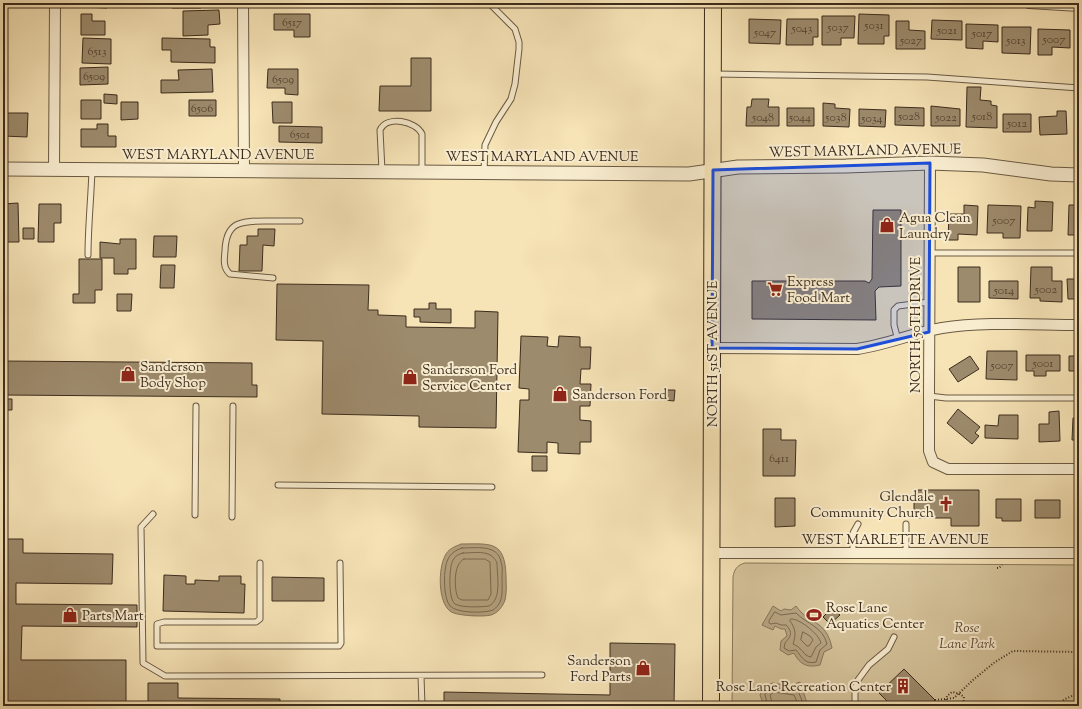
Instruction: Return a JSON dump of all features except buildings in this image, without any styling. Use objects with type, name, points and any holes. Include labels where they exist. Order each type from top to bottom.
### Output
[{"type":"main road","name":"NORTH 51ST AVENUE","points":[[711,706],[713,3]]},
{"type":"street","points":[[54,169],[55,3]]},
{"type":"street","points":[[243,3],[244,169]]},
{"type":"street","points":[[1029,3],[1079,6]]},
{"type":"street","name":"WEST MARYLAND AVENUE","points":[[3,169],[244,169],[689,174],[738,167],[846,166],[930,163],[983,165],[1051,174],[1079,175]]},
{"type":"street","name":"NORTH 50TH DRIVE","points":[[930,163],[928,396],[929,451],[933,462],[948,469],[1079,469]]},
{"type":"street","points":[[712,348],[857,349],[876,346],[942,328],[979,325],[1079,325]]},
{"type":"street","name":"WEST MARLETTE AVENUE","points":[[712,553],[1079,553]]},
{"type":"lane","points":[[484,172],[485,145],[496,122],[511,99],[515,84],[519,49],[519,42],[515,29],[489,3]]},
{"type":"lane","points":[[713,74],[927,77],[1079,88]]},
{"type":"lane","points":[[382,171],[380,130],[382,126],[398,121],[406,122],[420,129],[422,134],[422,172]]},
{"type":"lane","points":[[88,255],[88,224],[92,169]]},
{"type":"lane","points":[[273,278],[230,274],[226,271],[224,264],[225,242],[230,230],[236,225],[245,221],[300,221]]},
{"type":"lane","points":[[929,252],[1079,253]]},
{"type":"lane","points":[[898,340],[894,325],[894,310],[898,306],[928,302]]},
{"type":"lane","points":[[928,396],[946,398],[1079,398]]},
{"type":"lane","points":[[195,516],[196,406]]},
{"type":"lane","points":[[232,517],[234,406]]},
{"type":"lane","points":[[278,485],[492,487]]},
{"type":"lane","points":[[153,514],[141,527],[143,663],[165,676],[542,676]]},
{"type":"lane","points":[[853,553],[854,532],[858,524]]},
{"type":"lane","points":[[906,524],[906,553]]},
{"type":"lane","points":[[260,563],[260,619],[256,622],[164,622],[157,624],[157,646],[339,646],[341,643],[340,563]]},
{"type":"lane","points":[[855,706],[855,688],[860,677],[869,665],[888,649],[894,637]]},
{"type":"lane","points":[[421,676],[422,706]]},
{"type":"path","points":[[935,700],[954,698],[995,662],[1013,651],[1079,652]]},
{"type":"path","points":[[945,706],[947,696],[952,692],[960,694],[964,697],[963,706]]},
{"type":"path","points":[[1056,706],[1065,699],[1079,694]]},
{"type":"highlighted area","points":[[930,163],[929,332],[857,349],[712,348],[713,170]]},
{"type":"green space","name":"Rose Lane Park","points":[[745,563],[1079,565],[1079,706],[732,706],[733,577],[736,568]]},
{"type":"water","points":[[461,544],[494,546],[503,556],[506,576],[506,597],[502,607],[494,614],[487,616],[463,615],[453,613],[446,607],[441,593],[441,569],[445,556],[448,552],[452,548]]},
{"type":"water","points":[[773,606],[781,611],[784,609],[791,610],[796,606],[801,612],[817,623],[826,632],[832,648],[824,652],[820,665],[805,665],[796,657],[794,653],[788,655],[780,650],[781,641],[787,636],[785,629],[775,626],[773,630],[762,625]]},
{"type":"water","points":[[800,682],[808,706],[764,706],[760,695],[763,687],[773,683],[790,686]]},
{"type":"place","name":"Agua Clean Laundry","points":[[887,225]]},
{"type":"place","name":"Express Food Mart","points":[[775,289]]},
{"type":"place","name":"Sanderson Body Shop","points":[[128,374]]},
{"type":"place","name":"Sanderson Ford Service Center","points":[[410,377]]},
{"type":"place","name":"Sanderson Ford","points":[[560,394]]},
{"type":"place","name":"Glendale Community Church","points":[[946,504]]},
{"type":"place","name":"Parts Mart","points":[[70,615]]},
{"type":"place","name":"Rose Lane Aquatics Center","points":[[814,615]]},
{"type":"place","name":"Sanderson Ford Parts","points":[[643,668]]},
{"type":"place","name":"Rose Lane Recreation Center","points":[[903,686]]}]
